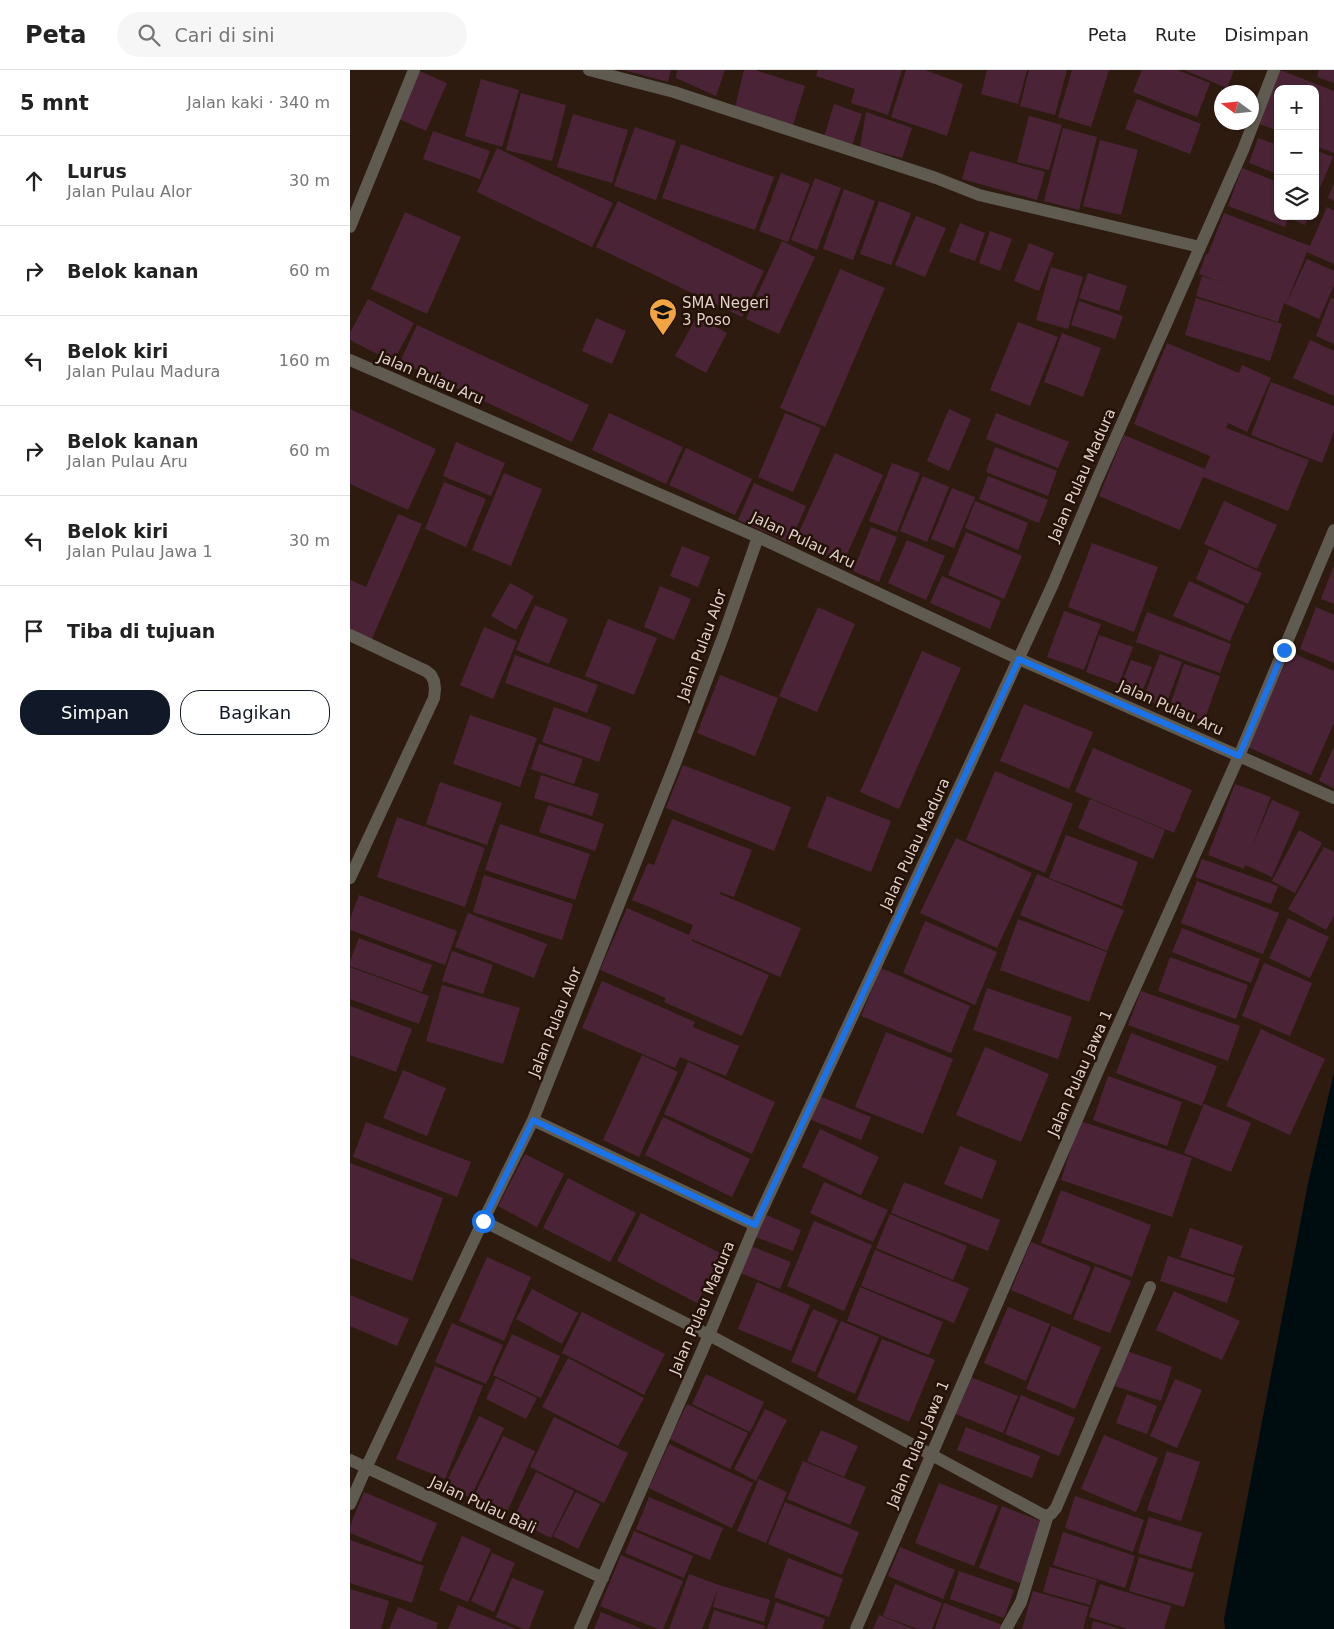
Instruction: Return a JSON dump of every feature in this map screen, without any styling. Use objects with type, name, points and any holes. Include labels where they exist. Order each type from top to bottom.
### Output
[{"type":"street","points":[[350,227],[414,70]]},
{"type":"street","points":[[589,70],[674,92],[936,178],[979,195],[1200,246]]},
{"type":"street","name":"Jalan Pulau Madura","points":[[580,1629],[709,1335],[755,1225],[1019,659],[1243,150],[1274,70]]},
{"type":"street","name":"Jalan Pulau Aru","points":[[350,360],[758,537],[1019,659],[1334,798]]},
{"type":"street","name":"Jalan Pulau Jawa 1","points":[[856,1629],[1096,1075],[1239,756],[1334,530]]},
{"type":"street","name":"Jalan Pulau Alor","points":[[350,1504],[483,1221],[533,1120],[676,761],[723,637],[758,537]]},
{"type":"street","points":[[350,635],[426,671],[431,675],[435,689],[434,698],[414,743],[350,878]]},
{"type":"street","points":[[533,1120],[755,1225]]},
{"type":"street","points":[[483,1221],[709,1335],[1045,1516],[1054,1512],[1056,1508],[1150,1287]]},
{"type":"street","name":"Jalan Pulau Bali","points":[[350,1460],[602,1578]]},
{"type":"street","points":[[1006,1629],[1021,1602],[1048,1515]]},
{"type":"shaded area","points":[[1334,1072],[1334,1629],[1225,1629],[1224,1619],[1308,1183]]},
{"type":"building","points":[[624,70],[671,70],[668,82]]},
{"type":"building","points":[[677,70],[725,70],[716,96],[676,78]]},
{"type":"building","points":[[744,70],[755,70],[805,86],[793,125],[735,107]]},
{"type":"building","points":[[818,70],[902,70],[888,115],[851,103],[855,89],[816,76]]},
{"type":"building","points":[[906,70],[925,70],[963,84],[947,136],[891,117]]},
{"type":"building","points":[[987,70],[1027,70],[1018,104],[981,94]]},
{"type":"building","points":[[1029,70],[1067,70],[1055,115],[1020,106]]},
{"type":"building","points":[[1072,70],[1109,70],[1091,127],[1058,117]]},
{"type":"building","points":[[1142,70],[1177,70],[1210,83],[1197,117],[1133,92]]},
{"type":"building","points":[[1184,70],[1234,70],[1228,85],[1220,85]]},
{"type":"building","points":[[1280,70],[1319,85],[1274,85],[1274,129],[1259,124],[1259,118]]},
{"type":"building","points":[[1319,70],[1334,70],[1334,83],[1317,77]]},
{"type":"building","points":[[419,71],[447,83],[426,131],[397,118]]},
{"type":"building","points":[[481,79],[519,90],[502,147],[465,136]]},
{"type":"building","points":[[1319,85],[1334,91],[1334,153],[1319,147]]},
{"type":"building","points":[[521,93],[566,105],[552,161],[506,150]]},
{"type":"building","points":[[1137,99],[1201,124],[1190,154],[1125,129]]},
{"type":"building","points":[[834,104],[862,114],[852,146],[824,137]]},
{"type":"building","points":[[866,112],[912,128],[902,158],[860,147]]},
{"type":"building","points":[[573,114],[628,130],[612,183],[557,167]]},
{"type":"building","points":[[1029,116],[1062,125],[1049,170],[1017,162]]},
{"type":"building","points":[[635,127],[676,141],[656,200],[614,186]]},
{"type":"building","points":[[1063,128],[1097,137],[1079,210],[1044,201]]},
{"type":"building","points":[[433,131],[490,151],[480,179],[423,159]]},
{"type":"building","points":[[1258,138],[1274,144],[1274,172],[1249,163]]},
{"type":"building","points":[[1100,140],[1138,150],[1121,215],[1083,206]]},
{"type":"building","points":[[681,144],[774,177],[755,230],[662,198]]},
{"type":"building","points":[[497,148],[613,203],[592,247],[477,192]]},
{"type":"building","points":[[970,151],[1045,172],[1037,200],[962,179]]},
{"type":"building","points":[[1319,152],[1333,157],[1319,190]]},
{"type":"building","points":[[1242,168],[1274,180],[1274,220],[1287,220],[1285,227],[1228,206]]},
{"type":"building","points":[[781,173],[810,184],[788,242],[759,231]]},
{"type":"building","points":[[815,178],[841,188],[817,250],[791,240]]},
{"type":"building","points":[[1334,183],[1334,201],[1328,198]]},
{"type":"building","points":[[844,189],[875,201],[853,260],[823,249]]},
{"type":"building","points":[[618,201],[764,271],[742,317],[596,247]]},
{"type":"building","points":[[879,201],[911,213],[891,265],[860,254]]},
{"type":"building","points":[[1327,207],[1334,211],[1334,264],[1307,252],[1286,304],[1284,303],[1278,322],[1196,296],[1202,276],[1223,283],[1199,274],[1224,213],[1310,246]]},
{"type":"building","points":[[405,212],[461,237],[427,314],[371,289]]},
{"type":"building","points":[[916,216],[946,228],[925,277],[895,265]]},
{"type":"building","points":[[1293,220],[1307,220],[1305,225]]},
{"type":"building","points":[[960,223],[985,233],[975,261],[949,252]]},
{"type":"building","points":[[990,231],[1012,239],[1000,271],[979,263]]},
{"type":"building","points":[[782,241],[815,257],[779,334],[746,319]]},
{"type":"building","points":[[1029,243],[1054,253],[1039,291],[1014,281]]},
{"type":"building","points":[[1307,259],[1334,271],[1334,285],[1319,319],[1286,304]]},
{"type":"building","points":[[1051,267],[1083,277],[1068,329],[1036,320]]},
{"type":"building","points":[[840,269],[885,288],[825,427],[780,408]]},
{"type":"building","points":[[1088,273],[1127,286],[1119,311],[1079,298]]},
{"type":"building","points":[[1196,298],[1282,324],[1270,361],[1185,335]]},
{"type":"building","points":[[1331,298],[1334,299],[1334,344],[1316,336]]},
{"type":"building","points":[[368,299],[414,323],[393,362],[350,340],[350,333]]},
{"type":"building","points":[[1079,301],[1123,316],[1115,339],[1071,325]]},
{"type":"building","points":[[697,316],[727,333],[706,373],[675,356]]},
{"type":"building","points":[[596,318],[626,331],[612,364],[582,351]]},
{"type":"building","points":[[1018,322],[1058,337],[1030,406],[990,390]]},
{"type":"building","points":[[417,325],[589,405],[572,442],[400,362]]},
{"type":"building","points":[[1062,333],[1101,348],[1083,397],[1044,382]]},
{"type":"building","points":[[1310,340],[1334,351],[1334,396],[1293,378]]},
{"type":"building","points":[[1167,343],[1239,373],[1242,365],[1271,378],[1247,432],[1228,423],[1226,428],[1309,460],[1288,511],[1203,477],[1180,530],[1099,496],[1124,435],[1205,469],[1210,456],[1134,424]]},
{"type":"building","points":[[1271,382],[1334,406],[1334,431],[1322,463],[1251,435]]},
{"type":"building","points":[[350,409],[436,449],[408,510],[350,484]]},
{"type":"building","points":[[949,409],[971,419],[949,471],[927,461]]},
{"type":"building","points":[[609,413],[683,447],[666,484],[592,450]]},
{"type":"building","points":[[785,413],[821,428],[793,492],[758,477]]},
{"type":"building","points":[[996,413],[1069,442],[1058,468],[986,439]]},
{"type":"building","points":[[456,442],[505,463],[491,496],[443,476]]},
{"type":"building","points":[[995,447],[1057,471],[1048,496],[986,472]]},
{"type":"building","points":[[686,448],[752,479],[735,515],[669,485]]},
{"type":"building","points":[[835,453],[883,475],[842,565],[794,543]]},
{"type":"building","points":[[892,463],[920,473],[897,532],[869,521]]},
{"type":"building","points":[[504,473],[542,489],[511,566],[472,550]]},
{"type":"building","points":[[923,476],[949,487],[927,542],[900,531]]},
{"type":"building","points":[[988,476],[1048,500],[1039,523],[979,499]]},
{"type":"building","points":[[444,482],[486,499],[466,547],[425,529]]},
{"type":"building","points":[[754,483],[806,506],[790,543],[738,520]]},
{"type":"building","points":[[952,488],[975,497],[954,548],[931,539]]},
{"type":"building","points":[[975,501],[1028,523],[1018,550],[965,528]]},
{"type":"building","points":[[1224,501],[1277,525],[1257,569],[1204,544]]},
{"type":"building","points":[[398,514],[422,524],[371,641],[350,631],[350,580],[366,587]]},
{"type":"building","points":[[871,527],[897,537],[879,582],[853,571]]},
{"type":"building","points":[[966,532],[1022,556],[1004,599],[948,575]]},
{"type":"building","points":[[907,540],[945,556],[926,600],[888,583]]},
{"type":"building","points":[[1092,543],[1158,567],[1134,632],[1068,607]]},
{"type":"building","points":[[682,546],[710,557],[698,587],[670,576]]},
{"type":"building","points":[[1209,549],[1262,573],[1248,604],[1196,579]]},
{"type":"building","points":[[1334,565],[1334,604],[1321,599]]},
{"type":"building","points":[[942,576],[1001,601],[990,629],[930,603]]},
{"type":"building","points":[[1189,581],[1245,606],[1230,641],[1173,616]]},
{"type":"building","points":[[510,583],[534,596],[516,630],[491,616]]},
{"type":"building","points":[[660,586],[691,599],[674,640],[644,627]]},
{"type":"building","points":[[535,605],[568,619],[549,664],[516,650]]},
{"type":"building","points":[[818,607],[855,624],[817,712],[779,696]]},
{"type":"building","points":[[1316,607],[1334,615],[1334,663],[1300,649]]},
{"type":"building","points":[[1064,611],[1101,624],[1084,670],[1047,657]]},
{"type":"building","points":[[1147,612],[1231,644],[1220,673],[1136,642]]},
{"type":"building","points":[[608,619],[657,638],[634,695],[585,676]]},
{"type":"building","points":[[484,627],[517,641],[493,699],[460,685]]},
{"type":"building","points":[[1099,635],[1133,647],[1119,684],[1086,672]]},
{"type":"building","points":[[922,651],[961,668],[899,809],[860,792]]},
{"type":"building","points":[[1290,652],[1334,671],[1334,723],[1311,775],[1248,747]]},
{"type":"building","points":[[1160,654],[1182,662],[1165,707],[1143,699]]},
{"type":"building","points":[[515,655],[598,685],[587,713],[505,683]]},
{"type":"building","points":[[1131,660],[1152,667],[1141,695],[1120,687]]},
{"type":"building","points":[[1184,664],[1220,676],[1204,721],[1169,708]]},
{"type":"building","points":[[720,675],[778,698],[755,756],[697,733]]},
{"type":"building","points":[[1024,704],[1093,732],[1069,789],[1000,761]]},
{"type":"building","points":[[554,707],[611,727],[599,762],[542,742]]},
{"type":"building","points":[[470,715],[537,738],[520,787],[453,764]]},
{"type":"building","points":[[539,744],[583,759],[574,784],[531,769]]},
{"type":"building","points":[[1334,746],[1334,788],[1319,781]]},
{"type":"building","points":[[1093,748],[1192,790],[1174,833],[1075,792]]},
{"type":"building","points":[[683,765],[791,807],[774,851],[666,808]]},
{"type":"building","points":[[995,771],[1073,804],[1045,873],[966,840]]},
{"type":"building","points":[[541,775],[599,794],[592,816],[534,798]]},
{"type":"building","points":[[440,782],[502,803],[487,845],[426,824]]},
{"type":"building","points":[[1235,784],[1271,797],[1251,849],[1272,800],[1300,812],[1272,877],[1245,865],[1244,869],[1208,855]]},
{"type":"building","points":[[827,796],[891,821],[871,872],[807,847]]},
{"type":"building","points":[[1090,799],[1165,830],[1153,859],[1078,828]]},
{"type":"building","points":[[548,805],[604,824],[595,851],[539,832]]},
{"type":"building","points":[[397,817],[485,848],[465,907],[377,877]]},
{"type":"building","points":[[672,819],[752,850],[734,897],[720,892],[720,894],[801,928],[780,977],[692,939],[692,941],[769,975],[742,1036],[664,1002],[666,998],[600,970],[627,908],[689,935],[693,925],[632,900],[648,863],[654,865]]},
{"type":"building","points":[[500,824],[590,854],[575,900],[485,870]]},
{"type":"building","points":[[1299,830],[1322,843],[1295,893],[1272,881]]},
{"type":"building","points":[[1066,835],[1138,862],[1122,906],[1049,878]]},
{"type":"building","points":[[956,838],[1032,873],[997,948],[920,913]]},
{"type":"building","points":[[1324,847],[1334,852],[1334,916],[1326,930],[1288,909]]},
{"type":"building","points":[[1202,859],[1278,886],[1271,904],[1195,877]]},
{"type":"building","points":[[1037,874],[1124,910],[1107,951],[1020,915]]},
{"type":"building","points":[[484,875],[573,904],[562,940],[473,912]]},
{"type":"building","points":[[1197,881],[1279,913],[1263,954],[1181,923]]},
{"type":"building","points":[[359,895],[457,931],[445,965],[350,930],[350,919]]},
{"type":"building","points":[[468,913],[547,944],[534,978],[455,947]]},
{"type":"building","points":[[1288,918],[1329,937],[1310,978],[1269,958]]},
{"type":"building","points":[[1018,919],[1107,952],[1089,1002],[1000,970]]},
{"type":"building","points":[[925,921],[997,952],[975,1005],[903,973]]},
{"type":"building","points":[[1182,928],[1260,959],[1251,983],[1172,952]]},
{"type":"building","points":[[359,938],[432,965],[422,992],[350,966],[350,961]]},
{"type":"building","points":[[452,951],[493,965],[483,994],[442,981]]},
{"type":"building","points":[[1170,957],[1248,985],[1236,1019],[1158,991]]},
{"type":"building","points":[[1264,963],[1312,983],[1290,1036],[1242,1016]]},
{"type":"building","points":[[350,967],[429,996],[419,1024],[350,999]]},
{"type":"building","points":[[881,968],[970,1006],[951,1053],[861,1016]]},
{"type":"building","points":[[602,981],[695,1022],[693,1027],[739,1046],[726,1076],[680,1057],[675,1068],[582,1028]]},
{"type":"building","points":[[442,985],[520,1008],[503,1064],[426,1041]]},
{"type":"building","points":[[987,988],[1072,1017],[1058,1059],[973,1030]]},
{"type":"building","points":[[1141,991],[1240,1026],[1228,1061],[1128,1025]]},
{"type":"building","points":[[350,1006],[412,1029],[396,1072],[350,1055]]},
{"type":"building","points":[[1261,1029],[1325,1059],[1290,1135],[1226,1106]]},
{"type":"building","points":[[886,1032],[953,1059],[923,1134],[855,1107]]},
{"type":"building","points":[[1131,1033],[1217,1066],[1202,1106],[1116,1073]]},
{"type":"building","points":[[985,1047],[1049,1074],[1021,1142],[956,1115]]},
{"type":"building","points":[[642,1055],[678,1072],[639,1157],[603,1140]]},
{"type":"building","points":[[688,1062],[775,1102],[752,1154],[664,1114]]},
{"type":"building","points":[[403,1070],[446,1088],[427,1136],[383,1118]]},
{"type":"building","points":[[1108,1076],[1182,1102],[1167,1146],[1093,1120]]},
{"type":"building","points":[[819,1096],[871,1117],[861,1140],[809,1119]]},
{"type":"building","points":[[1204,1104],[1251,1123],[1231,1172],[1184,1153]]},
{"type":"building","points":[[663,1117],[750,1159],[732,1197],[645,1155]]},
{"type":"building","points":[[1080,1121],[1192,1158],[1172,1217],[1061,1180]]},
{"type":"building","points":[[366,1122],[471,1162],[457,1197],[353,1157]]},
{"type":"building","points":[[820,1129],[879,1157],[861,1195],[802,1167]]},
{"type":"building","points":[[960,1146],[997,1161],[982,1199],[944,1184]]},
{"type":"building","points":[[525,1154],[564,1174],[537,1227],[498,1206]]},
{"type":"building","points":[[350,1163],[443,1198],[412,1281],[350,1258]]},
{"type":"building","points":[[568,1178],[636,1213],[610,1262],[543,1228]]},
{"type":"building","points":[[824,1182],[888,1210],[873,1242],[810,1213]]},
{"type":"building","points":[[904,1182],[1000,1220],[988,1251],[891,1213]]},
{"type":"building","points":[[1061,1190],[1151,1225],[1132,1277],[1041,1243]]},
{"type":"building","points":[[641,1213],[722,1254],[697,1303],[617,1261]]},
{"type":"building","points":[[762,1213],[801,1230],[793,1251],[753,1236]]},
{"type":"building","points":[[890,1214],[967,1246],[953,1280],[876,1248]]},
{"type":"building","points":[[814,1221],[872,1245],[844,1311],[787,1286]]},
{"type":"building","points":[[1190,1228],[1243,1246],[1233,1275],[1180,1257]]},
{"type":"building","points":[[1031,1242],[1091,1267],[1071,1315],[1011,1290]]},
{"type":"building","points":[[751,1246],[791,1262],[780,1289],[740,1273]]},
{"type":"building","points":[[875,1250],[969,1288],[954,1323],[861,1286]]},
{"type":"building","points":[[1168,1256],[1235,1278],[1227,1303],[1160,1281]]},
{"type":"building","points":[[487,1257],[531,1277],[504,1341],[459,1321]]},
{"type":"building","points":[[1095,1266],[1131,1281],[1110,1333],[1073,1319]]},
{"type":"building","points":[[757,1282],[810,1305],[791,1351],[738,1329]]},
{"type":"building","points":[[860,1287],[943,1322],[929,1355],[847,1321]]},
{"type":"building","points":[[532,1289],[578,1313],[562,1344],[516,1319]]},
{"type":"building","points":[[1174,1291],[1240,1321],[1222,1360],[1156,1330]]},
{"type":"building","points":[[350,1295],[409,1319],[397,1346],[350,1326]]},
{"type":"building","points":[[1008,1307],[1050,1324],[1026,1381],[984,1363]]},
{"type":"building","points":[[813,1309],[838,1320],[815,1372],[791,1362]]},
{"type":"building","points":[[582,1312],[665,1354],[644,1395],[562,1353]]},
{"type":"building","points":[[841,1321],[879,1337],[855,1394],[817,1377]]},
{"type":"building","points":[[452,1323],[503,1345],[486,1384],[435,1362]]},
{"type":"building","points":[[1052,1326],[1101,1347],[1075,1409],[1026,1389]]},
{"type":"building","points":[[512,1334],[560,1356],[541,1398],[493,1375]]},
{"type":"building","points":[[882,1339],[935,1360],[909,1422],[857,1400]]},
{"type":"building","points":[[1127,1351],[1172,1367],[1161,1401],[1115,1386]]},
{"type":"building","points":[[568,1358],[644,1398],[618,1446],[542,1407]]},
{"type":"building","points":[[435,1366],[483,1386],[445,1479],[396,1459]]},
{"type":"building","points":[[706,1374],[764,1402],[750,1432],[692,1404]]},
{"type":"building","points":[[968,1376],[1018,1396],[1003,1433],[953,1413]]},
{"type":"building","points":[[496,1378],[537,1398],[526,1419],[486,1399]]},
{"type":"building","points":[[1175,1379],[1202,1390],[1177,1448],[1150,1436]]},
{"type":"building","points":[[1127,1394],[1157,1406],[1147,1434],[1116,1423]]},
{"type":"building","points":[[1021,1395],[1075,1418],[1059,1456],[1005,1434]]},
{"type":"building","points":[[687,1404],[748,1433],[730,1469],[670,1439]]},
{"type":"building","points":[[765,1409],[787,1420],[756,1481],[734,1469]]},
{"type":"building","points":[[479,1416],[504,1428],[470,1498],[445,1485]]},
{"type":"building","points":[[554,1417],[628,1453],[604,1503],[530,1467]]},
{"type":"building","points":[[966,1427],[1040,1456],[1032,1478],[957,1450]]},
{"type":"building","points":[[821,1430],[858,1446],[844,1477],[807,1461]]},
{"type":"building","points":[[1104,1435],[1158,1458],[1136,1512],[1081,1489]]},
{"type":"building","points":[[503,1436],[535,1451],[505,1516],[472,1500]]},
{"type":"building","points":[[669,1444],[753,1483],[732,1528],[649,1488]]},
{"type":"building","points":[[1167,1451],[1200,1462],[1181,1521],[1147,1510]]},
{"type":"building","points":[[803,1461],[866,1487],[850,1525],[787,1499]]},
{"type":"building","points":[[536,1472],[574,1491],[551,1538],[513,1519]]},
{"type":"building","points":[[759,1479],[787,1492],[766,1543],[737,1531]]},
{"type":"building","points":[[939,1483],[998,1506],[974,1566],[915,1543]]},
{"type":"building","points":[[364,1492],[437,1523],[421,1562],[350,1533],[350,1526]]},
{"type":"building","points":[[576,1492],[600,1504],[578,1549],[553,1536]]},
{"type":"building","points":[[1075,1496],[1144,1520],[1133,1552],[1065,1528]]},
{"type":"building","points":[[649,1497],[723,1528],[710,1560],[636,1529]]},
{"type":"building","points":[[785,1502],[859,1532],[842,1575],[768,1544]]},
{"type":"building","points":[[1002,1506],[1043,1522],[1020,1583],[979,1568]]},
{"type":"building","points":[[1149,1517],[1202,1533],[1191,1569],[1138,1553]]},
{"type":"building","points":[[634,1531],[693,1556],[684,1578],[625,1553]]},
{"type":"building","points":[[1063,1532],[1135,1556],[1125,1588],[1053,1565]]},
{"type":"building","points":[[462,1536],[491,1549],[468,1602],[439,1590]]},
{"type":"building","points":[[350,1540],[424,1566],[412,1603],[350,1583]]},
{"type":"building","points":[[900,1547],[955,1570],[943,1599],[888,1576]]},
{"type":"building","points":[[492,1553],[515,1563],[494,1612],[471,1601]]},
{"type":"building","points":[[621,1555],[683,1581],[663,1629],[658,1629],[600,1606]]},
{"type":"building","points":[[1139,1557],[1194,1573],[1184,1607],[1129,1591]]},
{"type":"building","points":[[788,1558],[843,1579],[829,1617],[774,1597]]},
{"type":"building","points":[[1050,1567],[1097,1580],[1090,1605],[1043,1592]]},
{"type":"building","points":[[959,1571],[1014,1590],[1004,1618],[950,1599]]},
{"type":"building","points":[[689,1574],[770,1600],[764,1622],[713,1607],[718,1589],[702,1629],[669,1629]]},
{"type":"building","points":[[512,1578],[544,1591],[529,1629],[524,1629],[496,1617]]},
{"type":"building","points":[[895,1584],[942,1603],[932,1629],[918,1629],[883,1616]]},
{"type":"building","points":[[1100,1584],[1171,1606],[1164,1629],[1128,1629],[1089,1617]]},
{"type":"building","points":[[350,1589],[389,1601],[381,1629],[350,1629]]},
{"type":"building","points":[[1033,1591],[1089,1607],[1083,1629],[1022,1629]]},
{"type":"building","points":[[776,1602],[825,1619],[822,1629],[767,1629]]},
{"type":"building","points":[[944,1603],[1002,1625],[1001,1629],[935,1629]]},
{"type":"building","points":[[458,1605],[516,1629],[448,1629]]},
{"type":"building","points":[[398,1607],[438,1623],[436,1629],[389,1629]]},
{"type":"building","points":[[714,1610],[765,1626],[764,1629],[708,1629]]},
{"type":"building","points":[[601,1612],[642,1629],[594,1629]]},
{"type":"building","points":[[879,1615],[914,1629],[873,1629]]},
{"type":"building","points":[[1093,1621],[1118,1628],[1118,1629],[1091,1629]]},
{"type":"place","name":"SMA Negeri 3 Poso","points":[[663,336]]},
{"type":"route","points":[[483,1221],[533,1120],[755,1225],[1019,659],[1239,756],[1284,650]]}]
